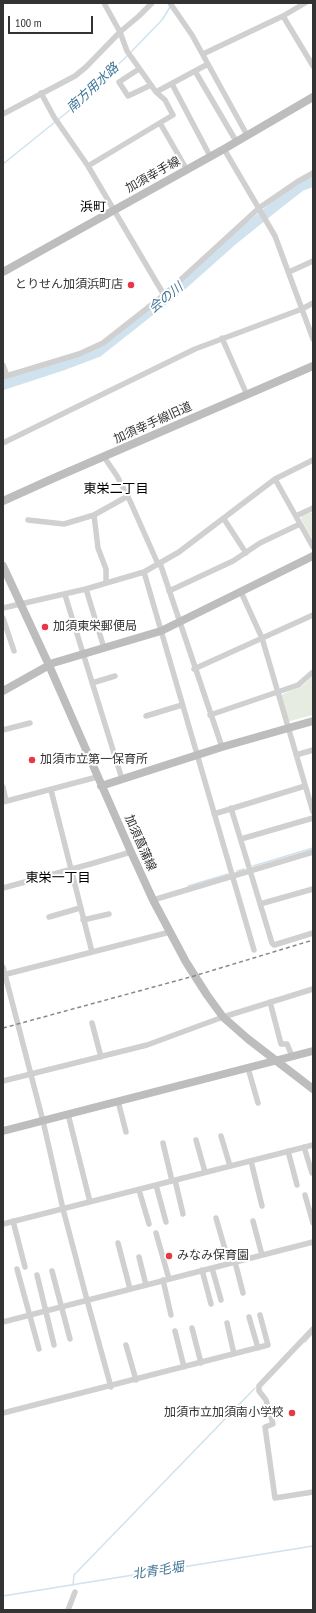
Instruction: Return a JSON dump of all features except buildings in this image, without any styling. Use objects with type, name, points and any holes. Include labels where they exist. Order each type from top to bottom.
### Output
[{"type":"street","points":[[88,166],[173,115],[165,100],[156,92],[127,51],[120,32],[104,3]]},
{"type":"street","points":[[3,114],[75,76],[86,68],[120,32],[152,3]]},
{"type":"street","points":[[170,3],[192,35],[247,135]]},
{"type":"street","points":[[203,54],[283,16],[305,3]]},
{"type":"street","points":[[283,16],[313,66]]},
{"type":"street","points":[[156,92],[208,64]]},
{"type":"street","points":[[139,69],[119,82],[128,96],[151,85]]},
{"type":"street","points":[[195,71],[236,141]]},
{"type":"street","points":[[172,84],[210,156]]},
{"type":"street","points":[[41,93],[54,117],[88,166],[113,211],[164,295]]},
{"type":"street","name":"加須幸手線","points":[[3,272],[187,170],[313,97]]},
{"type":"street","points":[[160,122],[187,170]]},
{"type":"street","points":[[224,149],[268,221],[280,248],[313,339]]},
{"type":"street","points":[[3,365],[5,377],[79,354],[103,343],[164,295],[260,209],[297,182],[313,173]]},
{"type":"street","points":[[289,272],[313,261]]},
{"type":"street","points":[[3,443],[175,358],[222,338],[302,309],[313,303]]},
{"type":"street","points":[[222,338],[247,395]]},
{"type":"street","name":"加須幸手線旧道","points":[[3,501],[313,366]]},
{"type":"street","points":[[104,458],[117,476],[128,496],[159,564],[222,747]]},
{"type":"street","points":[[3,608],[65,595],[144,572],[185,548],[275,479],[313,460]]},
{"type":"street","points":[[275,479],[313,547]]},
{"type":"street","points":[[28,520],[64,524],[94,515],[128,496]]},
{"type":"street","points":[[296,516],[313,508]]},
{"type":"street","points":[[94,515],[98,548],[106,569],[106,582]]},
{"type":"street","points":[[224,518],[246,553]]},
{"type":"street","points":[[169,591],[233,561],[260,543],[300,524]]},
{"type":"street","points":[[3,691],[49,666],[83,654],[161,631],[180,623],[313,556]]},
{"type":"street","name":"加須菖蒲線","points":[[3,566],[22,605],[97,778],[153,900],[196,979],[223,1017],[243,1035],[313,1089]]},
{"type":"street","points":[[144,572],[254,950]]},
{"type":"street","points":[[86,589],[104,648]]},
{"type":"street","points":[[241,592],[262,638],[313,812]]},
{"type":"street","points":[[65,595],[122,779]]},
{"type":"street","points":[[194,669],[313,615]]},
{"type":"street","points":[[3,618],[7,634],[14,651]]},
{"type":"street","points":[[210,715],[301,683],[313,672]]},
{"type":"street","points":[[92,683],[115,676]]},
{"type":"street","points":[[146,716],[182,705]]},
{"type":"street","points":[[101,786],[222,747],[313,721]]},
{"type":"street","points":[[3,730],[30,723]]},
{"type":"street","points":[[296,755],[313,750]]},
{"type":"street","points":[[3,787],[5,801],[97,778]]},
{"type":"street","points":[[214,814],[305,786]]},
{"type":"street","points":[[51,790],[92,952]]},
{"type":"street","points":[[231,808],[272,943],[274,945],[313,933]]},
{"type":"street","points":[[241,839],[313,818]]},
{"type":"street","points":[[3,888],[131,852]]},
{"type":"street","points":[[153,900],[313,852]]},
{"type":"street","points":[[260,904],[313,889]]},
{"type":"street","points":[[49,917],[80,908]]},
{"type":"street","points":[[83,920],[109,914]]},
{"type":"street","points":[[4,975],[170,932]]},
{"type":"street","points":[[3,967],[43,1120],[87,1300],[111,1387]]},
{"type":"street","points":[[3,1081],[147,1045],[223,1017],[313,989]]},
{"type":"street","points":[[270,1002],[281,1044],[287,1044],[292,1056]]},
{"type":"street","points":[[92,1023],[101,1057]]},
{"type":"street","points":[[3,1131],[313,1051]]},
{"type":"street","points":[[248,1068],[258,1103]]},
{"type":"street","points":[[118,1101],[126,1132]]},
{"type":"street","points":[[68,1114],[90,1202]]},
{"type":"street","points":[[221,1136],[230,1166]]},
{"type":"street","points":[[196,1140],[206,1172]]},
{"type":"street","points":[[162,1143],[184,1214]]},
{"type":"street","points":[[3,1224],[313,1145]]},
{"type":"street","points":[[304,1147],[312,1173]]},
{"type":"street","points":[[288,1151],[297,1185]]},
{"type":"street","points":[[251,1161],[262,1206]]},
{"type":"street","points":[[156,1185],[166,1222]]},
{"type":"street","points":[[139,1190],[148,1224]]},
{"type":"street","points":[[305,1195],[313,1223]]},
{"type":"street","points":[[216,1218],[243,1293]]},
{"type":"street","points":[[253,1221],[262,1255]]},
{"type":"street","points":[[13,1222],[25,1267]]},
{"type":"street","points":[[156,1233],[166,1280],[171,1316]]},
{"type":"street","points":[[3,1322],[313,1242]]},
{"type":"street","points":[[118,1243],[130,1289]]},
{"type":"street","points":[[139,1257],[146,1285]]},
{"type":"street","points":[[212,1268],[221,1300]]},
{"type":"street","points":[[17,1269],[39,1349]]},
{"type":"street","points":[[202,1270],[211,1304]]},
{"type":"street","points":[[52,1271],[70,1339]]},
{"type":"street","points":[[37,1275],[54,1345]]},
{"type":"street","points":[[3,1413],[111,1387],[268,1346],[260,1315]]},
{"type":"street","points":[[249,1317],[258,1348]]},
{"type":"street","points":[[227,1323],[234,1354]]},
{"type":"street","points":[[192,1328],[201,1363]]},
{"type":"street","points":[[313,1329],[259,1386],[259,1391],[266,1400],[273,1424],[265,1427],[275,1498],[313,1492]]},
{"type":"street","points":[[175,1331],[184,1367]]},
{"type":"street","points":[[126,1345],[136,1380]]},
{"type":"street","points":[[68,1610],[75,1592]]},
{"type":"shaded area","points":[[313,512],[313,541],[301,519],[302,516]]},
{"type":"shaded area","points":[[313,676],[313,715],[290,721],[288,720],[281,695],[303,685]]},
{"type":"waterway","name":"南方用水路","points":[[130,53],[162,20],[170,7]]},
{"type":"waterway","name":"南方用水路","points":[[59,119],[84,98],[127,56]]},
{"type":"waterway","name":"南方用水路","points":[[3,164],[55,122]]},
{"type":"waterway","name":"会の川","points":[[3,385],[98,352],[179,288],[233,240],[274,207],[301,186],[313,182]]},
{"type":"waterway","points":[[253,866],[313,848]]},
{"type":"waterway","points":[[237,871],[244,869]]},
{"type":"waterway","points":[[188,886],[228,874]]},
{"type":"waterway","points":[[305,1342],[313,1333]]},
{"type":"waterway","points":[[73,1585],[74,1575],[255,1388]]},
{"type":"waterway","name":"北青毛堀","points":[[3,1596],[313,1546]]},
{"type":"railway","points":[[3,1028],[194,976],[313,940]]},
{"type":"place","name":"とりせん加須浜町店","points":[[131,285]]},
{"type":"place","name":"加須東栄郵便局","points":[[45,627]]},
{"type":"place","name":"加須市立第一保育所","points":[[32,760]]},
{"type":"place","name":"みなみ保育園","points":[[169,1256]]},
{"type":"place","name":"加須市立加須南小学校","points":[[292,1413]]},
{"type":"district","name":"浜町","points":[[93,207]]},
{"type":"district","name":"東栄二丁目","points":[[116,489]]},
{"type":"district","name":"東栄一丁目","points":[[58,878]]}]
